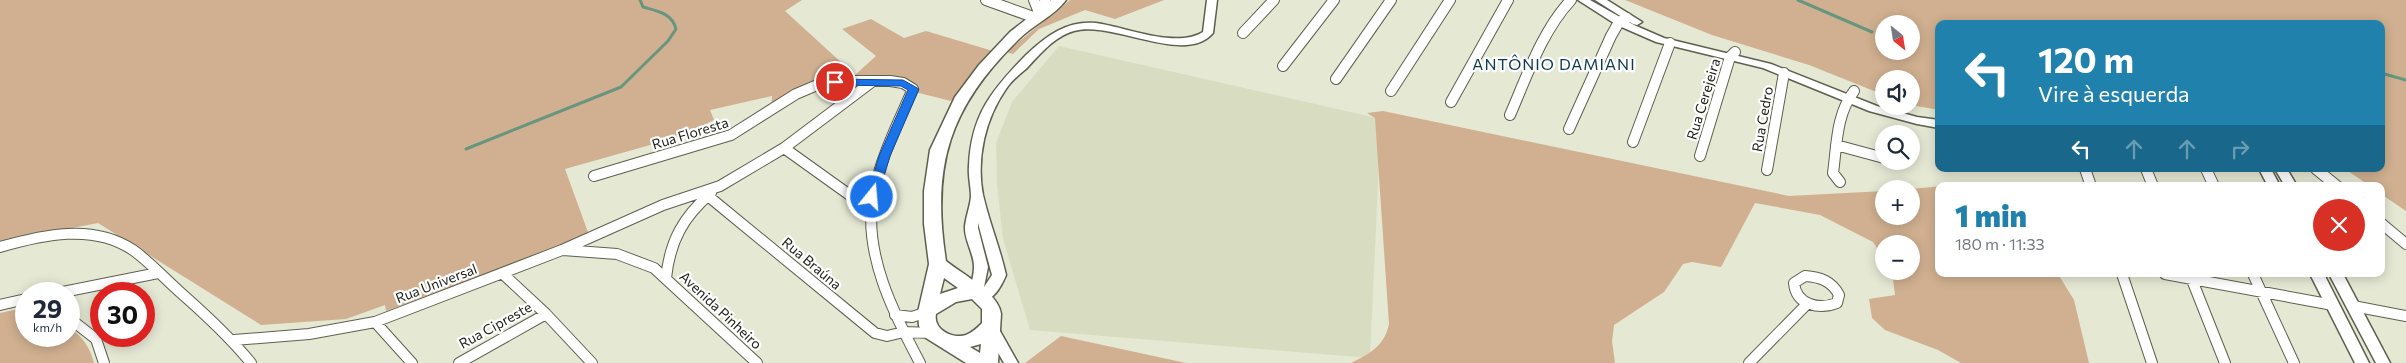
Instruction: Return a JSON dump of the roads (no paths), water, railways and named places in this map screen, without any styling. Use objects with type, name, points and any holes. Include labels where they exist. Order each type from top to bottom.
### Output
[{"type":"highway","points":[[981,363],[934,333],[928,326],[926,319],[938,264],[932,224],[932,191],[938,150],[945,132],[972,82],[998,52],[1042,11],[1060,0]]},
{"type":"highway","points":[[938,264],[979,295],[990,306],[989,363]]},
{"type":"highway","points":[[927,312],[940,300],[956,294],[979,295]]},
{"type":"highway","points":[[950,343],[969,342],[979,338],[990,326]]},
{"type":"street","points":[[986,0],[1042,11]]},
{"type":"street","points":[[1034,0],[1042,11]]},
{"type":"street","points":[[979,295],[996,283],[999,275],[977,194],[975,173],[982,126],[992,102],[1001,87],[1055,36],[1074,27],[1095,26],[1179,42],[1197,41],[1208,33],[1212,0]]},
{"type":"street","points":[[1243,33],[1274,0]]},
{"type":"street","points":[[1283,66],[1334,0]]},
{"type":"street","points":[[1336,79],[1391,0]]},
{"type":"street","points":[[1391,91],[1450,0]]},
{"type":"street","points":[[1451,102],[1508,0]]},
{"type":"street","points":[[1510,115],[1554,23],[1571,0]]},
{"type":"street","points":[[1583,0],[1670,43],[1782,64],[1851,94],[1892,115],[1935,124]]},
{"type":"street","points":[[1600,0],[1623,20],[1875,101]]},
{"type":"street","points":[[1569,129],[1623,20]]},
{"type":"street","points":[[1633,142],[1670,43]]},
{"type":"street","name":"Rua Cerejeira","points":[[1700,156],[1733,54]]},
{"type":"street","name":"Rua Cedro","points":[[1767,170],[1784,73]]},
{"type":"street","name":"Rua Floresta","points":[[594,176],[731,135],[751,125],[806,89],[829,82],[873,81],[903,83],[913,89],[884,156],[872,197],[872,212]]},
{"type":"street","name":"Rua Universal","points":[[234,340],[309,334],[375,322],[562,250],[663,205],[720,186],[784,148],[873,81]]},
{"type":"street","points":[[1840,182],[1833,172],[1836,145],[1842,114],[1851,94]]},
{"type":"street","points":[[1920,114],[1935,116]]},
{"type":"street","points":[[1836,145],[1875,156]]},
{"type":"street","points":[[784,148],[872,212],[877,258],[895,315],[920,363]]},
{"type":"street","points":[[2320,172],[2332,182]]},
{"type":"street","name":"Avenida Pinheiro","points":[[666,278],[668,255],[676,230],[720,186]]},
{"type":"street","points":[[977,194],[971,228],[981,267],[979,295]]},
{"type":"street","name":"Rua Braúna","points":[[708,196],[864,325],[880,335],[893,335],[904,332],[934,333]]},
{"type":"street","points":[[2385,226],[2406,244]]},
{"type":"street","points":[[0,246],[37,237],[68,234],[98,237],[128,247],[234,340],[250,363]]},
{"type":"street","name":"Avenida Pinheiro","points":[[562,250],[601,252],[635,259],[654,268],[756,363]]},
{"type":"street","points":[[80,289],[158,273]]},
{"type":"street","points":[[502,274],[546,314],[592,363]]},
{"type":"street","points":[[2123,277],[2152,363]]},
{"type":"street","points":[[2190,277],[2225,363]]},
{"type":"street","points":[[2194,277],[2261,292],[2333,305]]},
{"type":"street","points":[[2254,277],[2294,363]]},
{"type":"street","points":[[2319,277],[2362,363]]},
{"type":"street","points":[[2338,277],[2383,363]]},
{"type":"street","points":[[1749,363],[1808,303]]},
{"type":"street","points":[[2353,306],[2406,316]]},
{"type":"street","points":[[895,315],[912,318],[927,312]]},
{"type":"street","name":"Rua Cipreste","points":[[459,363],[546,314]]},
{"type":"street","points":[[375,322],[412,363]]},
{"type":"street","points":[[990,326],[1011,363]]},
{"type":"street","points":[[80,327],[96,339],[104,363]]},
{"type":"waterway","points":[[466,149],[621,87],[668,41],[676,29],[671,19],[659,12],[643,7],[640,0]]},
{"type":"waterway","points":[[1798,0],[1872,32]]},
{"type":"waterway","points":[[2385,74],[2406,80]]},
{"type":"district","name":"ANTÔNIO DAMIANI","points":[[1554,63]]}]
